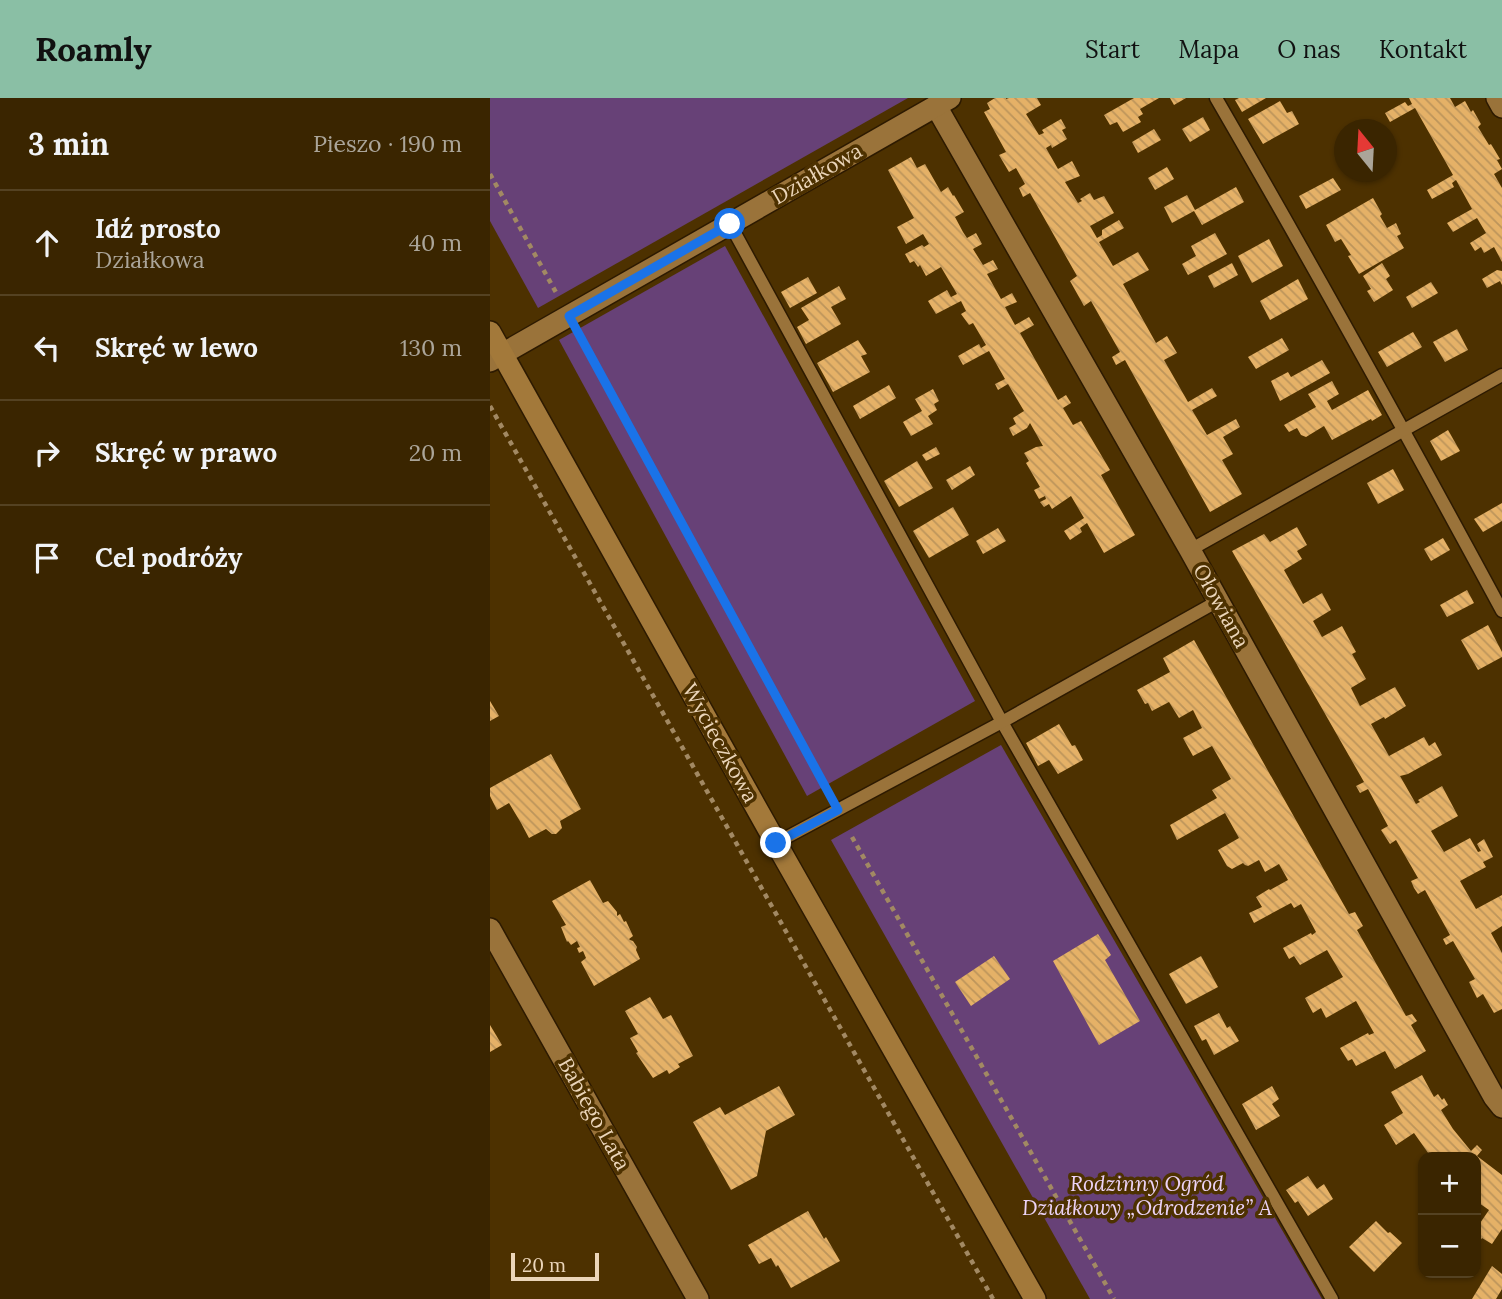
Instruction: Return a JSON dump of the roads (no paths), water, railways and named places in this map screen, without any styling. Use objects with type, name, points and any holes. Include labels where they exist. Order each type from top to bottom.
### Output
[{"type":"street","points":[[1497,98],[1502,107]]},
{"type":"street","name":"Działkowa","points":[[496,357],[943,102]]},
{"type":"street","name":"Ołowiana","points":[[943,102],[1218,601],[1502,1107]]},
{"type":"street","name":"Wycieczkowa","points":[[490,332],[496,357],[1035,1299]]},
{"type":"street","name":"Babiego Lata","points":[[490,930],[698,1299]]},
{"type":"lane","points":[[1216,98],[1404,429],[1502,611]]},
{"type":"lane","points":[[730,224],[1002,722],[1332,1299]]},
{"type":"lane","points":[[1190,550],[1502,375]]},
{"type":"lane","points":[[776,843],[1002,722],[1218,601]]},
{"type":"park label","name":"Rodzinny Ogród Działkowy „Odrodzenie” A","points":[[1147,1196]]}]
